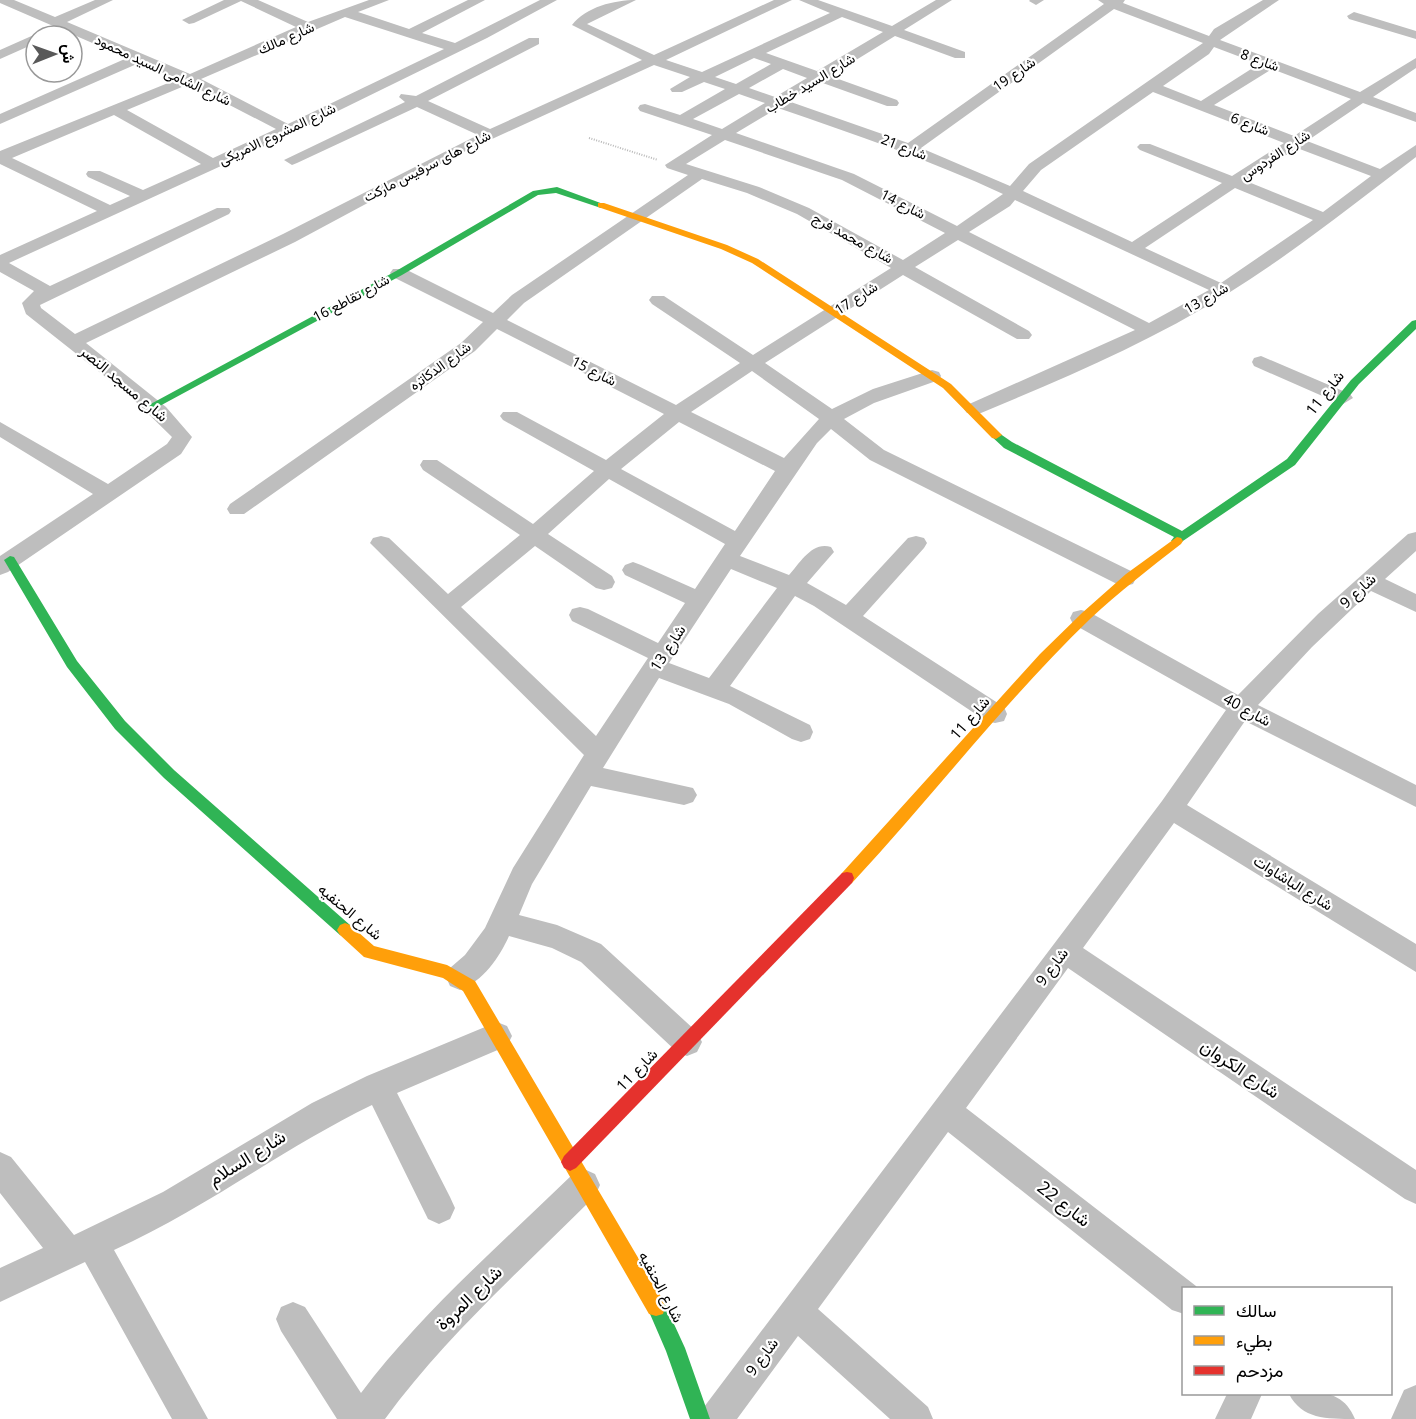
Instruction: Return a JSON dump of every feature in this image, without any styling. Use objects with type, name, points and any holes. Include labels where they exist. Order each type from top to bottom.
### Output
[{"type":"street","name":"شارع الشامى السيد محمود","points":[[3,0],[60,24]]},
{"type":"street","points":[[60,24],[106,0]]},
{"type":"street","points":[[189,20],[235,0]]},
{"type":"street","points":[[247,0],[315,25]]},
{"type":"street","points":[[279,0],[315,25]]},
{"type":"street","name":"شارع مالك","points":[[0,158],[190,79],[362,2],[382,0]]},
{"type":"street","points":[[411,33],[478,0]]},
{"type":"street","name":"شارع المشروع الامريكى","points":[[0,263],[288,130],[550,0]]},
{"type":"street","name":"شارع 21","points":[[630,0],[579,23],[584,28],[656,61],[910,149],[1014,191],[1222,290]]},
{"type":"street","name":"شارع هاى سرفيس ماركت","points":[[73,342],[280,242],[489,134],[656,61],[785,0]]},
{"type":"street","points":[[806,0],[827,8],[841,6],[894,32],[960,55]]},
{"type":"street","name":"شارع السيد خطاب","points":[[673,165],[945,0]]},
{"type":"street","name":"شارع 17","points":[[447,608],[677,412],[1004,202],[1035,167],[1204,51],[1219,32],[1272,0]]},
{"type":"street","name":"شارع 8","points":[[1112,1],[1211,42],[1416,118]]},
{"type":"street","name":"شارع 19","points":[[910,149],[1112,1]]},
{"type":"street","points":[[677,89],[752,54],[841,6]]},
{"type":"street","points":[[344,12],[456,48]]},
{"type":"street","points":[[1354,16],[1416,35]]},
{"type":"street","name":"شارع الشامى السيد محمود","points":[[84,34],[190,79],[288,130]]},
{"type":"street","points":[[292,160],[416,102],[534,41]]},
{"type":"street","points":[[0,55],[24,44]]},
{"type":"street","points":[[752,54],[892,103]]},
{"type":"street","points":[[0,120],[140,57]]},
{"type":"street","name":"شارع الفردوس","points":[[1134,248],[1416,62]]},
{"type":"street","points":[[681,120],[782,64]]},
{"type":"street","points":[[1203,106],[1270,64]]},
{"type":"street","points":[[380,85],[489,134]]},
{"type":"street","name":"شارع 6","points":[[1150,86],[1382,175]]},
{"type":"street","name":"شارع 14","points":[[645,108],[848,177],[1148,330]]},
{"type":"street","points":[[114,109],[212,164]]},
{"type":"street","points":[[1145,147],[1323,218]]},
{"type":"street","name":"شارع 13","points":[[974,409],[1067,370],[1222,290],[1416,150]]},
{"type":"street","points":[[0,158],[110,211]]},
{"type":"street","name":"شارع محمد فرج","points":[[673,165],[753,190],[803,211],[1023,334]]},
{"type":"street","name":"شارع الدكاتره","points":[[237,509],[468,347],[518,298],[701,173]]},
{"type":"street","points":[[94,174],[143,196]]},
{"type":"street","name":"شارع تقاطع 16","points":[[152,406],[399,273],[536,193],[550,190],[637,217]]},
{"type":"street","points":[[40,297],[223,211]]},
{"type":"street","points":[[637,217],[740,253],[932,376],[974,409],[996,436],[1008,445],[1183,537]]},
{"type":"street","points":[[0,263],[42,288],[44,292],[40,297]]},
{"type":"street","name":"شارع 15","points":[[399,273],[789,469]]},
{"type":"street","name":"شارع مسجد النصر","points":[[5,563],[110,494],[174,449],[181,441],[181,433],[152,406],[30,308],[31,303],[40,297]]},
{"type":"street","points":[[658,300],[808,400],[877,455],[1125,578]]},
{"type":"street","name":"شارع 11","points":[[577,1174],[687,1042],[861,864],[1081,618],[1125,578],[1291,462],[1373,362],[1416,323]]},
{"type":"street","points":[[1261,362],[1343,398]]},
{"type":"street","name":"شارع 13","points":[[460,977],[487,953],[517,884],[591,764],[732,550],[804,447],[831,418],[858,402],[932,376]]},
{"type":"street","points":[[510,416],[607,470],[732,550],[848,617],[995,714]]},
{"type":"street","points":[[0,428],[110,494]]},
{"type":"street","points":[[430,465],[604,582]]},
{"type":"street","name":"شارع 9","points":[[716,1419],[1171,808],[1242,708],[1290,656],[1369,580],[1416,539]]},
{"type":"street","points":[[381,543],[447,608],[591,764],[684,795]]},
{"type":"street","points":[[848,617],[916,543]]},
{"type":"street","points":[[715,688],[792,585],[823,552]]},
{"type":"street","name":"شارع الحنفيه","points":[[5,563],[99,700],[176,781],[370,952],[401,964],[440,968],[460,977],[468,986],[654,1303],[675,1348],[700,1419]]},
{"type":"street","points":[[633,570],[699,600]]},
{"type":"street","points":[[1369,580],[1416,604]]},
{"type":"street","points":[[580,615],[659,661],[801,732]]},
{"type":"street","name":"شارع 40","points":[[1081,618],[1242,708],[1416,797]]},
{"type":"street","name":"شارع الباشاوات","points":[[1171,808],[1416,958]]},
{"type":"street","points":[[502,922],[557,937],[591,953],[687,1042]]},
{"type":"street","name":"شارع الكروان","points":[[1065,951],[1416,1188]]},
{"type":"street","name":"شارع السلام","points":[[0,1286],[155,1214],[297,1127],[378,1086],[498,1036]]},
{"type":"street","points":[[378,1086],[439,1208]]},
{"type":"street","name":"شارع 22","points":[[944,1110],[1182,1296]]},
{"type":"street","points":[[0,1167],[80,1247],[191,1419]]},
{"type":"street","name":"شارع المروة","points":[[363,1419],[402,1368],[577,1174]]},
{"type":"street","points":[[796,1311],[916,1419]]},
{"type":"street","points":[[293,1319],[357,1419]]},
{"type":"street","points":[[1232,1419],[1244,1395]]},
{"type":"street","points":[[1307,1395],[1338,1419]]},
{"type":"street","points":[[1408,1419],[1416,1402]]},
{"type":"path","points":[[589,138],[673,165]]},
{"type":"traffic: fast","points":[[152,406],[399,273],[536,193],[557,190],[601,205]]},
{"type":"traffic: fast","points":[[1177,541],[1291,462],[1355,382],[1416,323]]},
{"type":"traffic: fast","points":[[996,435],[1008,445],[1183,537]]},
{"type":"traffic: fast","points":[[10,560],[72,664],[120,725],[169,774],[345,930]]},
{"type":"traffic: fast","points":[[656,1307],[675,1348],[700,1419]]},
{"type":"traffic: slow","points":[[601,205],[724,247],[755,261],[947,386],[996,435]]},
{"type":"traffic: slow","points":[[847,878],[1044,658],[1130,577],[1177,541]]},
{"type":"traffic: slow","points":[[345,930],[370,952],[447,972],[469,986],[656,1307]]},
{"type":"traffic: jam","points":[[570,1162],[847,878]]}]
